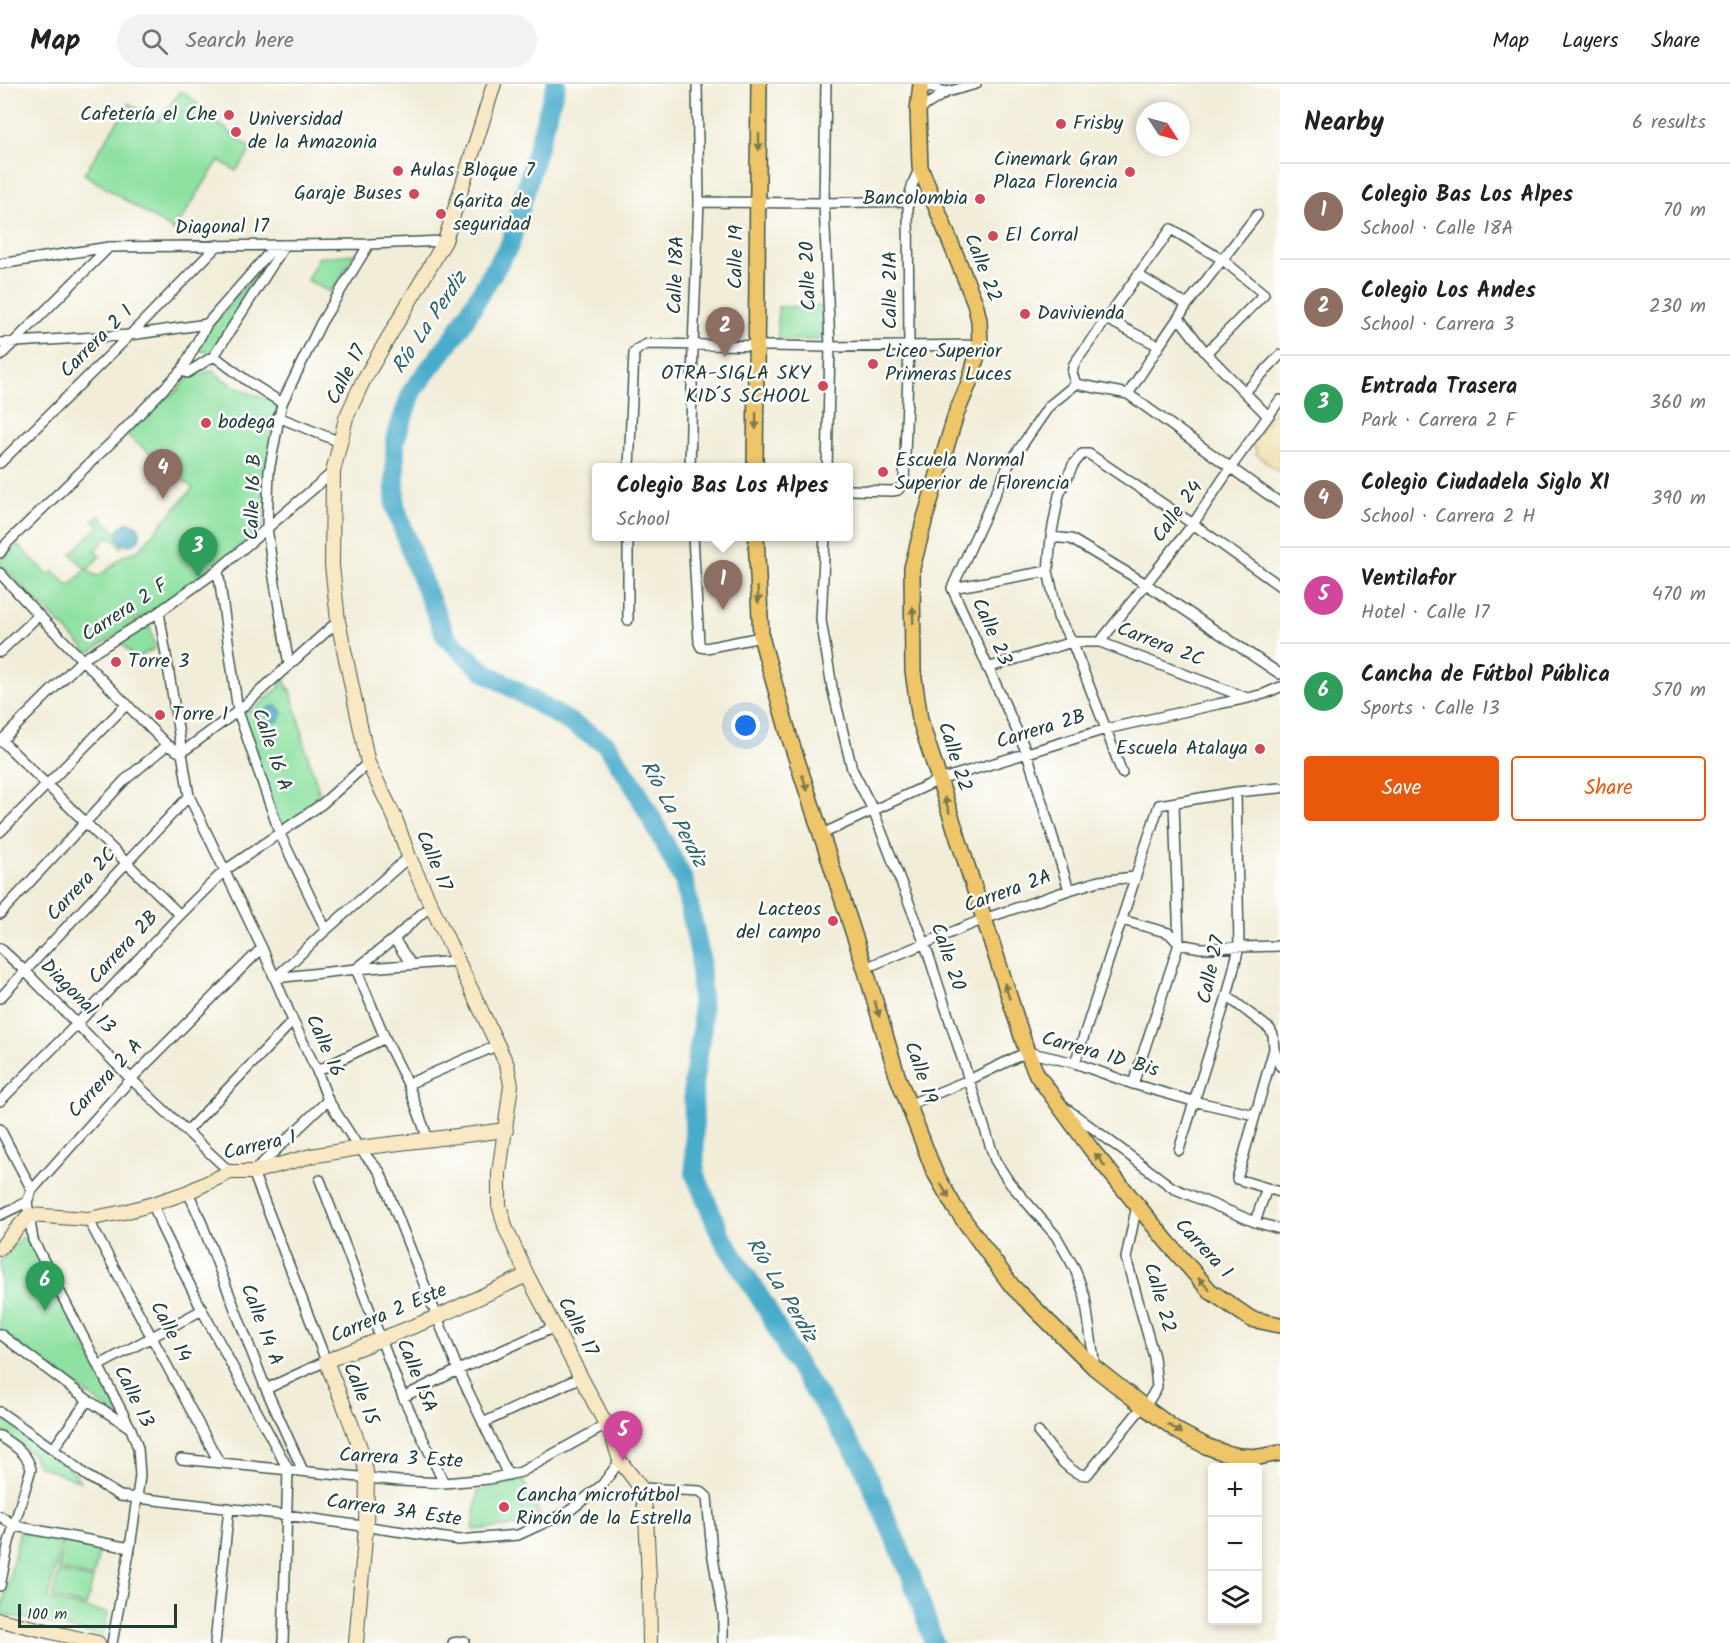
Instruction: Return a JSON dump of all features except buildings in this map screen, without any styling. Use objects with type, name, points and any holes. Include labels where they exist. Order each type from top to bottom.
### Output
[{"type":"main road","name":"Calle 17","points":[[494,84],[445,241],[363,381],[346,418],[333,472],[332,565],[338,621],[369,763],[431,906],[507,1065],[511,1085],[499,1173],[499,1205],[506,1229],[527,1275],[613,1438],[620,1461],[641,1488],[646,1515],[650,1643]]},
{"type":"main road","name":"Calle 19","points":[[755,463],[759,84]]},
{"type":"main road","name":"Calle 22","points":[[921,84],[918,110],[920,167],[975,303],[979,320],[980,345],[969,383],[956,414],[912,568],[913,671],[920,720],[1027,1052],[1037,1075],[1091,1149],[1137,1205]]},
{"type":"main road","name":"Calle 19","points":[[756,541],[761,637],[790,739],[865,968],[897,1075],[934,1171],[956,1209],[1012,1286],[1095,1368],[1179,1432],[1206,1446],[1239,1456],[1259,1457],[1280,1453]]},
{"type":"main road","name":"Carrera 1","points":[[28,1209],[88,1219],[153,1204],[188,1192],[230,1172],[253,1172],[311,1156],[359,1148],[506,1130]]},
{"type":"main road","name":"Carrera 1","points":[[1137,1205],[1210,1291],[1251,1319],[1280,1325]]},
{"type":"main road","name":"Carrera 2 A","points":[[0,1248],[28,1209]]},
{"type":"main road","name":"Carrera 2 Este","points":[[326,1361],[437,1317],[527,1275]]},
{"type":"main road","name":"Calle 15","points":[[326,1361],[363,1456],[367,1477],[366,1526],[356,1643]]},
{"type":"main road","points":[[0,1620],[98,1643]]},
{"type":"street","name":"Calle 18A","points":[[690,463],[699,202],[697,84]]},
{"type":"street","name":"Calle 20","points":[[826,84],[824,203],[830,347],[827,463]]},
{"type":"street","points":[[921,84],[947,92]]},
{"type":"street","points":[[918,110],[947,92],[976,84]]},
{"type":"street","name":"Calle 21A","points":[[853,490],[892,490],[902,487],[904,482],[909,346],[908,201],[920,167]]},
{"type":"street","points":[[699,202],[908,201]]},
{"type":"street","points":[[1128,394],[1187,305],[1257,215]]},
{"type":"street","points":[[1206,353],[1264,294],[1223,260],[1171,229],[1074,364],[1072,373],[1076,384],[1128,394],[1280,503]]},
{"type":"street","name":"Diagonal 17","points":[[0,264],[109,247],[445,241]]},
{"type":"street","name":"Calle 16 B","points":[[289,665],[267,527],[269,471],[278,417],[282,403],[321,323],[369,244]]},
{"type":"street","name":"Carrera 2 I","points":[[0,463],[218,245]]},
{"type":"street","points":[[0,553],[3,540],[118,436],[182,370],[207,324],[280,245]]},
{"type":"street","points":[[182,370],[187,373],[214,356],[280,245]]},
{"type":"street","points":[[0,356],[109,247]]},
{"type":"street","points":[[1138,275],[1187,305]]},
{"type":"street","points":[[1179,318],[1206,353],[1267,416]]},
{"type":"street","points":[[1106,319],[1159,346]]},
{"type":"street","points":[[0,343],[130,335],[207,324]]},
{"type":"street","points":[[629,463],[634,353],[647,344],[830,347],[980,345]]},
{"type":"street","points":[[1245,392],[1280,355]]},
{"type":"street","points":[[214,356],[282,403]]},
{"type":"street","name":"Calle 23","points":[[1069,890],[1027,753],[952,588],[1009,464],[1049,406],[1076,384]]},
{"type":"street","name":"Calle 24","points":[[1100,642],[1194,524],[1231,467],[1280,400]]},
{"type":"street","points":[[278,417],[340,442]]},
{"type":"street","points":[[1122,773],[1072,642],[1058,617],[1048,571],[1051,537],[1059,495],[1073,465],[1082,454],[1089,454],[1194,524],[1280,586]]},
{"type":"street","name":"Carrera 2 F","points":[[1,740],[82,660],[159,612],[218,570],[333,472]]},
{"type":"street","points":[[1051,537],[1071,539],[1146,584],[1280,674]]},
{"type":"street","points":[[628,541],[628,620]]},
{"type":"street","points":[[693,541],[701,647],[706,648],[761,637]]},
{"type":"street","name":"Calle 20","points":[[825,541],[821,620],[832,687],[852,769],[873,810],[925,944],[995,1160],[1009,1182],[1056,1236],[1075,1269],[1085,1297],[1095,1368]]},
{"type":"street","name":"Calle 16 A","points":[[218,570],[237,711],[280,834],[326,930]]},
{"type":"street","points":[[952,588],[1048,571]]},
{"type":"street","points":[[0,573],[38,616],[167,745],[182,753],[237,711],[338,621]]},
{"type":"street","name":"Calle 16","points":[[159,612],[189,796],[262,948],[328,1101],[359,1148],[380,1172],[458,1370],[508,1475]]},
{"type":"street","points":[[0,652],[38,616]]},
{"type":"street","name":"Carrera 2C","points":[[987,668],[1072,642],[1100,642],[1248,698]]},
{"type":"street","name":"Carrera 2B","points":[[822,834],[939,780],[1106,729],[1248,698],[1280,687]]},
{"type":"street","points":[[0,832],[127,704]]},
{"type":"street","points":[[1,740],[180,915]]},
{"type":"street","points":[[0,914],[125,780],[167,745]]},
{"type":"street","name":"Carrera 2B","points":[[0,1101],[224,871],[322,804],[369,763]]},
{"type":"street","points":[[1075,1062],[1159,805],[1236,792],[1280,788]]},
{"type":"street","name":"Calle 27","points":[[1179,1150],[1227,996],[1239,947],[1236,792]]},
{"type":"street","name":"Carrera 2C","points":[[0,998],[189,796]]},
{"type":"street","points":[[1133,1084],[1179,944],[1174,803]]},
{"type":"street","points":[[275,978],[409,857]]},
{"type":"street","name":"Carrera 2A","points":[[865,968],[984,919],[1069,890],[1099,880],[1134,877]]},
{"type":"street","points":[[356,969],[431,906]]},
{"type":"street","points":[[1122,920],[1169,933],[1179,944],[1201,948],[1280,946]]},
{"type":"street","points":[[394,939],[411,964]]},
{"type":"street","name":"Diagonal 13","points":[[0,948],[78,1023],[131,1079],[230,1172]]},
{"type":"street","name":"Carrera 2 A","points":[[28,1209],[32,1190],[131,1079],[262,948]]},
{"type":"street","points":[[275,978],[457,961]]},
{"type":"street","points":[[356,969],[385,1038],[408,1084],[428,1139]]},
{"type":"street","points":[[1227,996],[1270,1029],[1280,1066]]},
{"type":"street","points":[[187,1131],[293,1021]]},
{"type":"street","points":[[317,1071],[385,1038]]},
{"type":"street","points":[[408,1084],[498,1045]]},
{"type":"street","points":[[1274,1049],[1237,1179],[1280,1192]]},
{"type":"street","name":"Carrera 1D Bis","points":[[908,1105],[969,1080],[1027,1052],[1075,1062],[1133,1084],[1255,1115]]},
{"type":"street","points":[[1054,1099],[1173,1188],[1255,1222],[1280,1229]]},
{"type":"street","points":[[253,1172],[328,1101]]},
{"type":"street","points":[[0,1129],[32,1190]]},
{"type":"street","name":"Calle 15","points":[[253,1172],[326,1361]]},
{"type":"street","name":"Calle 15A","points":[[320,1180],[403,1397],[444,1483]]},
{"type":"street","points":[[1255,1222],[1267,1188]]},
{"type":"street","name":"Calle 14 A","points":[[188,1192],[266,1389],[303,1471]]},
{"type":"street","name":"Calle 14 A","points":[[153,1204],[162,1228],[202,1310],[288,1469]]},
{"type":"street","name":"Calle 22","points":[[1038,1432],[1068,1468],[1080,1476],[1087,1475],[1150,1399],[1156,1387],[1154,1357],[1126,1258],[1137,1205]]},
{"type":"street","points":[[0,1215],[28,1209]]},
{"type":"street","name":"Calle 13","points":[[28,1209],[33,1240],[131,1429],[138,1448],[140,1476],[138,1498],[112,1643]]},
{"type":"street","name":"Calle 14","points":[[88,1219],[219,1462]]},
{"type":"street","points":[[98,1366],[202,1310]]},
{"type":"street","points":[[403,1397],[555,1327]]},
{"type":"street","points":[[0,1334],[131,1429]]},
{"type":"street","name":"Carrera 2 Este","points":[[266,1389],[326,1361]]},
{"type":"street","points":[[483,1423],[581,1377]]},
{"type":"street","points":[[53,1449],[88,1400]]},
{"type":"street","name":"Carrera 3A Este","points":[[0,1413],[53,1449],[87,1476],[120,1496],[286,1515],[459,1540],[518,1535],[568,1512],[602,1485],[620,1461]]},
{"type":"street","name":"Carrera 3 Este","points":[[181,1459],[399,1481],[444,1483],[489,1479],[521,1472],[606,1425]]},
{"type":"street","points":[[0,1436],[25,1453],[31,1469],[3,1563],[0,1586]]},
{"type":"street","points":[[283,1643],[288,1469]]},
{"type":"street","points":[[641,1488],[700,1491],[707,1497],[712,1552],[723,1614],[723,1643]]},
{"type":"street","points":[[214,1643],[229,1508]]},
{"type":"street","points":[[0,1516],[15,1526],[130,1548]]},
{"type":"street","points":[[453,1643],[464,1641]]},
{"type":"green space","points":[[181,91],[209,112],[207,115],[252,149],[236,171],[219,160],[174,231],[84,174],[129,103],[158,121]]},
{"type":"green space","points":[[355,254],[330,292],[307,280],[319,257]]},
{"type":"green space","points":[[270,259],[212,354],[197,349],[209,329]]},
{"type":"green space","points":[[823,306],[823,340],[778,340],[778,307]]},
{"type":"green space","points":[[214,370],[234,386],[279,404],[263,527],[216,567],[89,653],[0,564],[0,561],[17,544],[49,575],[54,571],[67,585],[72,584],[86,569],[71,554],[99,526],[93,520],[99,516],[117,533],[117,538],[123,546],[121,547],[109,536],[95,550],[100,556],[87,570],[97,576],[103,574],[120,558],[137,552],[193,488],[127,435],[163,398],[176,392],[188,377]]},
{"type":"green space","points":[[149,623],[155,648],[135,659],[120,641]]},
{"type":"green space","points":[[284,677],[288,690],[290,688],[303,734],[301,735],[319,791],[317,791],[320,802],[282,827],[240,714],[248,707],[251,712],[280,687],[279,681]]},
{"type":"green space","points":[[23,1237],[30,1239],[123,1420],[0,1331],[0,1261]]},
{"type":"green space","points":[[0,1415],[56,1453],[82,1482],[38,1466],[31,1453],[0,1430]]},
{"type":"green space","points":[[523,1480],[540,1514],[515,1526],[473,1530],[478,1491]]},
{"type":"green space","points":[[20,1531],[62,1540],[48,1600],[108,1613],[103,1636],[1,1614]]},
{"type":"green space","points":[[65,1540],[100,1549],[93,1578],[58,1569]]},
{"type":"green space","points":[[59,1572],[93,1580],[86,1606],[52,1598]]},
{"type":"sand","points":[[1280,404],[1280,473],[1256,454],[1256,449],[1249,444]]},
{"type":"water","points":[[129,523],[137,526],[140,534],[137,542],[129,545],[121,542],[118,534],[121,526]]},
{"type":"water","points":[[271,706],[277,706],[282,714],[280,720],[271,722],[266,717],[266,711]]},
{"type":"waterway","name":"Río La Perdiz","points":[[556,84],[510,244],[456,334],[412,391],[395,440],[395,506],[415,563],[446,637],[482,670],[606,744],[636,789],[684,881],[700,956],[702,1029],[693,1084],[695,1174],[721,1236],[764,1304],[792,1357],[861,1461],[910,1573],[934,1643]]},
{"type":"place","name":"Cafetería el Che","points":[[229,115]]},
{"type":"place","name":"Frisby","points":[[1061,124]]},
{"type":"place","name":"Universidad de la Amazonia","points":[[236,132]]},
{"type":"place","name":"Aulas Bloque 7","points":[[398,171]]},
{"type":"place","name":"Cinemark Gran Plaza Florencia","points":[[1130,172]]},
{"type":"place","name":"Garaje Buses","points":[[414,194]]},
{"type":"place","name":"Bancolombia","points":[[980,199]]},
{"type":"place","name":"Garita de seguridad","points":[[441,214]]},
{"type":"place","name":"El Corral","points":[[993,236]]},
{"type":"place","name":"Davivienda","points":[[1025,314]]},
{"type":"place","name":"Colegio Los Andes","points":[[725,357]]},
{"type":"place","name":"Liceo Superior Primeras Luces","points":[[873,364]]},
{"type":"place","name":"OTRA-SIGLA SKY KID´S SCHOOL","points":[[823,386]]},
{"type":"place","name":"bodega","points":[[206,423]]},
{"type":"place","name":"Escuela Normal Superior de Florencia","points":[[883,472]]},
{"type":"place","name":"Colegio Ciudadela Siglo XI","points":[[163,499]]},
{"type":"place","name":"Entrada Trasera","points":[[198,577]]},
{"type":"place","name":"Colegio Bas Los Alpes","points":[[723,610]]},
{"type":"place","name":"Torre 3","points":[[116,662]]},
{"type":"place","name":"Torre 1","points":[[160,715]]},
{"type":"place","name":"Escuela Atalaya","points":[[1260,749]]},
{"type":"place","name":"Lacteos del campo","points":[[833,921]]},
{"type":"place","name":"Cancha de Fútbol Pública","points":[[45,1311]]},
{"type":"place","name":"Ventilafor","points":[[623,1461]]},
{"type":"place","name":"Cancha microfútbol Rincón de la Estrella","points":[[504,1507]]}]
